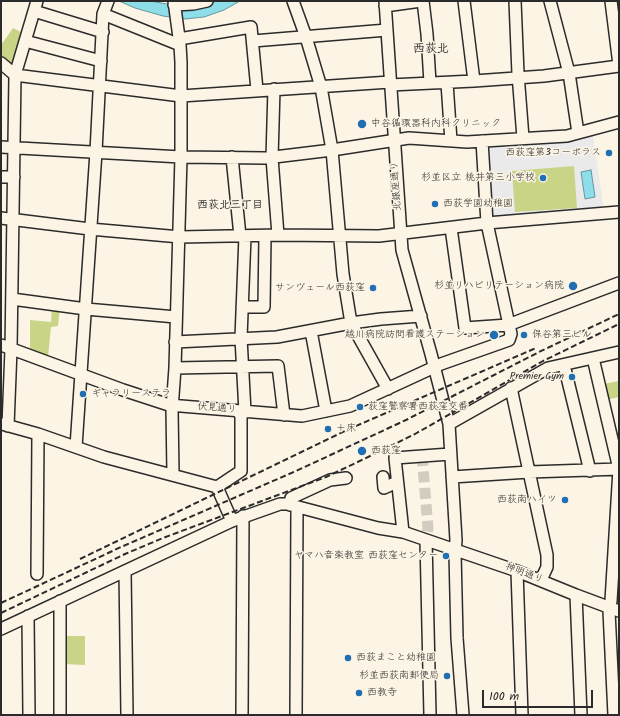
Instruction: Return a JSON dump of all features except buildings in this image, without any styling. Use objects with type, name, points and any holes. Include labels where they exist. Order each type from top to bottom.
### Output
[{"type":"street","points":[[76,447],[96,152],[103,14],[108,1]]},
{"type":"street","points":[[173,474],[173,405],[180,237],[181,157],[180,42],[175,7],[207,1]]},
{"type":"street","points":[[293,1],[322,87],[332,150],[343,274],[351,323],[388,389]]},
{"type":"street","points":[[385,4],[422,1],[427,34],[430,83]]},
{"type":"street","points":[[464,1],[474,81]]},
{"type":"street","points":[[514,1],[523,138]]},
{"type":"street","points":[[550,1],[569,73],[578,133]]},
{"type":"street","points":[[1,63],[15,75],[181,96],[257,90],[390,83],[474,81],[569,73],[619,65],[611,1]]},
{"type":"street","name":"北銀座通り","points":[[385,4],[402,250],[421,316],[448,424],[456,540],[457,638],[463,715]]},
{"type":"street","points":[[103,32],[36,6],[15,75],[12,299],[6,347],[5,425],[38,434],[104,456],[217,486],[241,472],[243,367],[241,338],[242,236],[232,158]]},
{"type":"street","points":[[103,14],[180,42],[251,27],[257,90]]},
{"type":"street","points":[[253,42],[387,30]]},
{"type":"street","points":[[25,41],[101,61]]},
{"type":"street","points":[[447,82],[451,141]]},
{"type":"street","points":[[274,89],[272,158],[278,235]]},
{"type":"street","points":[[1,147],[181,157],[272,158],[409,138],[451,141],[482,141],[567,136],[619,122]]},
{"type":"street","points":[[482,141],[487,224],[508,325]]},
{"type":"street","points":[[1,177],[14,177]]},
{"type":"street","points":[[1,218],[90,229],[180,237],[278,235],[379,236],[619,212]]},
{"type":"street","points":[[450,228],[465,328],[508,325],[619,283]]},
{"type":"street","points":[[242,307],[264,307],[265,236]]},
{"type":"street","points":[[12,299],[86,309],[176,317]]},
{"type":"street","points":[[175,342],[277,337],[351,323],[421,316]]},
{"type":"street","name":"伏見通り","points":[[6,347],[123,390],[169,405],[302,416],[350,406],[434,367],[509,340],[511,334],[508,325]]},
{"type":"street","points":[[311,331],[326,411]]},
{"type":"street","points":[[448,424],[548,368],[619,352]]},
{"type":"street","points":[[593,358],[619,469],[614,609],[614,715]]},
{"type":"street","points":[[564,365],[590,470]]},
{"type":"street","points":[[175,368],[278,366],[284,414]]},
{"type":"street","points":[[511,388],[538,520],[547,555],[547,567],[541,580]]},
{"type":"street","points":[[37,574],[38,434]]},
{"type":"street","points":[[403,532],[395,458],[450,454]]},
{"type":"street","points":[[452,477],[529,472],[619,469]]},
{"type":"street","points":[[382,477],[384,488],[397,482]]},
{"type":"street","points":[[296,715],[293,506],[290,498],[330,480],[346,478]]},
{"type":"street","points":[[217,486],[232,521]]},
{"type":"street","name":"神明通り","points":[[1,629],[243,516],[280,504],[378,528],[403,532],[517,571],[614,609]]},
{"type":"street","points":[[242,715],[243,516]]},
{"type":"street","points":[[427,540],[430,715]]},
{"type":"street","points":[[125,571],[127,715]]},
{"type":"street","points":[[517,571],[522,715]]},
{"type":"street","points":[[576,595],[581,715]]},
{"type":"street","points":[[60,602],[60,715]]},
{"type":"street","points":[[28,616],[29,715]]},
{"type":"shaded area","name":"杉並区立 桃井第三小学校","points":[[593,136],[604,210],[491,220],[487,146],[569,141]]},
{"type":"green space","points":[[13,28],[23,33],[11,67],[1,57],[1,45]]},
{"type":"green space","points":[[574,166],[577,208],[515,212],[512,171]]},
{"type":"green space","points":[[52,306],[60,307],[58,326],[51,327],[48,357],[30,351],[30,320],[51,322]]},
{"type":"green space","points":[[619,381],[619,397],[606,400],[603,384]]},
{"type":"green space","points":[[63,636],[85,636],[85,665],[63,664]]},
{"type":"water","points":[[119,1],[150,1],[184,7],[202,5],[217,1],[240,1],[224,10],[204,17],[185,19],[163,16],[135,8]]},
{"type":"water","points":[[591,170],[595,197],[585,199],[581,172]]},
{"type":"tunnel","points":[[422,455],[428,528],[426,540]]},
{"type":"railway","points":[[1,603],[121,547],[296,471],[406,420],[539,352],[619,314]]},
{"type":"railway","points":[[1,613],[125,554],[163,538],[326,477],[415,434],[543,361],[619,324]]},
{"type":"railway","points":[[80,559],[349,429],[536,348]]},
{"type":"place","name":"中谷循環器科内科クリニック","points":[[362,124]]},
{"type":"place","name":"西荻窪第3コーポラス","points":[[609,153]]},
{"type":"place","name":"杉並区立 桃井第三小学校","points":[[543,178]]},
{"type":"place","name":"西荻学園幼稚園","points":[[435,204]]},
{"type":"place","name":"杉並リハビリテーション病院","points":[[573,286]]},
{"type":"place","name":"サンヴェール西荻窪","points":[[373,288]]},
{"type":"place","name":"越川病院訪問看護ステーション","points":[[494,335]]},
{"type":"place","name":"保谷第三ビル","points":[[524,335]]},
{"type":"place","name":"Premier Gym","points":[[572,377]]},
{"type":"place","name":"ギャラリーステラ","points":[[83,394]]},
{"type":"place","name":"荻窪警察署西荻窪交番","points":[[360,407]]},
{"type":"place","name":"＋床","points":[[328,429]]},
{"type":"place","name":"西荻窪","points":[[362,451]]},
{"type":"place","name":"西荻南ハイツ","points":[[565,500]]},
{"type":"place","name":"ヤマハ音楽教室 西荻窪センター","points":[[446,556]]},
{"type":"place","name":"西荻まこと幼稚園","points":[[348,658]]},
{"type":"place","name":"杉並西荻南郵便局","points":[[447,676]]},
{"type":"place","name":"西教寺","points":[[359,693]]},
{"type":"district","name":"西荻北","points":[[431,50]]},
{"type":"district","name":"西荻北三丁目","points":[[230,206]]}]
